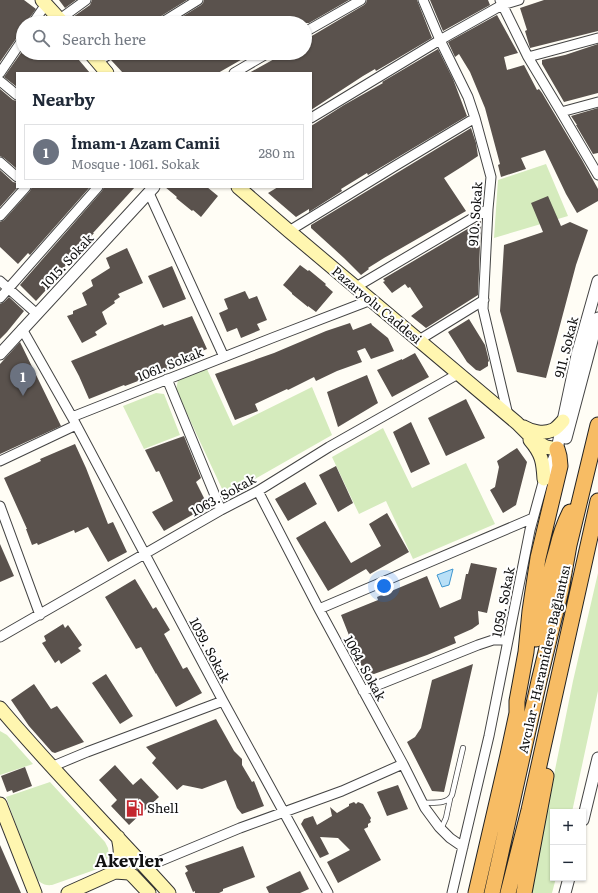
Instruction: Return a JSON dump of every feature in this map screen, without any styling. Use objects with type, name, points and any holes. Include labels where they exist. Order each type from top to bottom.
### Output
[{"type":"highway","name":"Avcılar - Haramidere Bağlantısı","points":[[492,893],[598,425]]},
{"type":"highway","points":[[517,713],[517,701],[526,652],[530,611],[538,558],[560,466],[557,449]]},
{"type":"highway","points":[[476,893],[517,713],[522,700],[543,602],[560,536],[565,522],[583,488]]},
{"type":"highway","name":"Avcılar - Haramidere Bağlantısı","points":[[508,893],[598,501]]},
{"type":"highway","points":[[524,893],[548,766],[559,720],[564,678],[562,661]]},
{"type":"main road","points":[[44,2],[57,16]]},
{"type":"main road","points":[[96,60],[106,72]]},
{"type":"main road","name":"Pazaryolu Caddesi","points":[[239,188],[512,419]]},
{"type":"main road","points":[[512,419],[527,429],[538,432],[546,432],[554,429],[563,421]]},
{"type":"main road","points":[[512,419],[537,442],[546,447],[557,449]]},
{"type":"main road","points":[[512,419],[539,451],[543,464],[544,479]]},
{"type":"main road","points":[[0,708],[6,720],[118,837],[169,893]]},
{"type":"main road","points":[[0,804],[35,893]]},
{"type":"main road","points":[[115,872],[119,865],[121,856],[118,837]]},
{"type":"main road","points":[[68,893],[115,872],[133,876],[150,893]]},
{"type":"street","points":[[68,16],[86,0]]},
{"type":"street","points":[[172,16],[198,0]]},
{"type":"street","points":[[312,28],[361,0]]},
{"type":"street","name":"910. Sokak","points":[[423,0],[440,40],[468,97],[491,177],[483,309],[512,419]]},
{"type":"street","points":[[312,117],[501,2],[519,0]]},
{"type":"street","points":[[37,16],[44,2]]},
{"type":"street","points":[[501,2],[528,58],[594,162],[598,175]]},
{"type":"street","points":[[528,58],[598,38]]},
{"type":"street","points":[[0,73],[16,49]]},
{"type":"street","points":[[236,72],[256,60]]},
{"type":"street","points":[[0,81],[16,94]]},
{"type":"street","points":[[561,112],[598,102]]},
{"type":"street","points":[[289,231],[475,118]]},
{"type":"street","points":[[0,162],[16,176]]},
{"type":"street","points":[[0,216],[25,188]]},
{"type":"street","points":[[0,298],[97,188]]},
{"type":"street","points":[[151,190],[224,357]]},
{"type":"street","name":"1015. Sokak","points":[[0,354],[151,190]]},
{"type":"street","points":[[356,287],[488,209]]},
{"type":"street","points":[[0,281],[37,314]]},
{"type":"street","name":"911. Sokak","points":[[557,449],[577,355],[598,281]]},
{"type":"street","name":"1061. Sokak","points":[[0,461],[74,421],[167,379],[371,300]]},
{"type":"street","points":[[420,340],[484,300]]},
{"type":"street","name":"911. Sokak","points":[[557,449],[565,440],[568,431],[598,318]]},
{"type":"street","points":[[22,329],[74,421]]},
{"type":"street","name":"1063. Sokak","points":[[0,637],[221,510],[258,491],[329,447],[458,374]]},
{"type":"street","points":[[167,379],[221,510]]},
{"type":"street","name":"1059. Sokak","points":[[74,421],[223,701],[328,893]]},
{"type":"street","name":"1059. Sokak","points":[[452,893],[489,736],[533,518],[544,479],[557,449]]},
{"type":"street","name":"1064. Sokak","points":[[258,491],[318,609],[403,764],[422,803],[441,829],[450,838],[463,847]]},
{"type":"street","points":[[0,506],[40,615]]},
{"type":"street","points":[[318,609],[533,518]]},
{"type":"street","points":[[363,691],[478,645],[493,640],[508,640]]},
{"type":"street","points":[[51,767],[223,701]]},
{"type":"street","points":[[586,809],[598,758]]},
{"type":"street","points":[[146,867],[240,828],[342,791],[403,764]]},
{"type":"street","points":[[565,893],[568,881]]},
{"type":"lane","points":[[441,829],[446,818],[463,748]]},
{"type":"lane","points":[[422,803],[440,802],[450,799]]},
{"type":"green space","points":[[546,164],[568,216],[494,238],[498,180]]},
{"type":"green space","points":[[206,367],[233,426],[312,387],[332,435],[232,492],[223,491],[176,390],[178,380]]},
{"type":"green space","points":[[156,393],[164,394],[180,435],[144,449],[123,406]]},
{"type":"green space","points":[[383,428],[412,488],[466,463],[495,524],[413,559],[386,501],[359,514],[332,457]]},
{"type":"green space","points":[[598,573],[598,691],[573,809],[550,809],[550,881],[555,881],[552,893],[531,893],[541,839],[573,681]]},
{"type":"green space","points":[[0,731],[7,735],[33,764],[0,775]]},
{"type":"green space","points":[[50,782],[105,842],[109,855],[100,868],[52,885],[46,885],[38,880],[34,875],[6,797]]},
{"type":"water","points":[[453,569],[449,585],[442,587],[437,575]]},
{"type":"building","points":[[0,0],[24,0],[36,9],[31,16],[16,16],[16,39],[0,62]]},
{"type":"building","points":[[59,0],[76,0],[65,8]]},
{"type":"building","points":[[92,0],[187,0],[161,16],[74,16],[90,5]]},
{"type":"building","points":[[204,0],[349,0],[312,21],[312,16],[183,16],[203,3]]},
{"type":"building","points":[[367,0],[417,0],[432,38],[376,71],[375,69],[363,76],[312,109],[312,72],[251,72],[272,60],[312,60],[312,36],[366,3]]},
{"type":"building","points":[[430,0],[488,0],[490,5],[443,31]]},
{"type":"building","points":[[544,0],[598,0],[598,31],[530,48],[525,31],[527,30],[520,8]]},
{"type":"building","points":[[497,15],[518,53],[504,57],[507,70],[524,65],[537,90],[539,89],[542,93],[598,189],[598,201],[577,213],[566,194],[545,150],[521,158],[526,169],[501,177],[498,165],[500,164],[485,108],[470,72],[459,54],[455,57],[448,42]]},
{"type":"building","points":[[598,44],[598,93],[564,102],[542,64],[542,60],[565,55]]},
{"type":"building","points":[[438,49],[453,79],[467,116],[368,175],[367,173],[341,189],[342,191],[309,212],[309,209],[296,217],[268,193],[276,188],[312,188],[312,125],[383,83],[382,82]]},
{"type":"building","points":[[16,60],[79,60],[89,72],[16,72],[16,86],[4,77]]},
{"type":"building","points":[[111,60],[241,60],[220,72],[122,72]]},
{"type":"building","points":[[0,89],[16,101],[16,168],[0,156]]},
{"type":"building","points":[[598,108],[598,153],[593,154],[571,116]]},
{"type":"building","points":[[471,128],[476,143],[478,156],[444,178],[466,211],[384,258],[368,268],[369,269],[361,275],[311,228],[311,225]]},
{"type":"building","points":[[0,170],[13,182],[16,183],[17,188],[0,207]]},
{"type":"building","points":[[32,188],[89,188],[30,255],[28,253],[18,264],[0,247],[0,222],[4,220]]},
{"type":"building","points":[[104,188],[134,188],[45,288],[46,290],[36,301],[20,285]]},
{"type":"building","points":[[166,188],[208,188],[218,196],[201,217],[176,198],[177,197]]},
{"type":"building","points":[[548,196],[561,226],[570,222],[588,230],[576,265],[546,378],[517,372],[500,311],[504,245],[543,232],[531,203]]},
{"type":"building","points":[[481,221],[478,295],[426,328],[411,316],[423,307],[410,287],[408,288],[405,284],[392,293],[383,282],[385,281],[383,279]]},
{"type":"building","points":[[127,248],[143,283],[118,294],[120,297],[114,301],[115,303],[102,312],[107,324],[95,332],[97,335],[82,343],[67,316],[73,314],[73,311],[87,305],[82,293],[93,286],[91,280],[110,268],[106,258]]},
{"type":"building","points":[[300,265],[308,271],[309,270],[333,292],[316,312],[292,294],[283,285]]},
{"type":"building","points":[[172,266],[186,299],[163,308],[148,276]]},
{"type":"building","points":[[245,291],[249,299],[257,296],[267,320],[257,324],[260,330],[241,338],[237,328],[227,332],[219,313],[228,309],[224,299]]},
{"type":"building","points":[[9,297],[24,311],[0,339],[0,304]]},
{"type":"building","points":[[192,316],[207,349],[180,360],[182,364],[89,399],[71,361],[163,324],[164,326]]},
{"type":"building","points":[[469,319],[485,345],[489,361],[488,366],[480,371],[476,370],[467,362],[448,332]]},
{"type":"building","points":[[350,323],[353,330],[371,323],[388,338],[394,351],[371,359],[365,348],[357,351],[362,362],[337,371],[316,381],[314,377],[288,390],[287,389],[255,404],[258,411],[235,420],[215,374],[274,353],[326,331]]},
{"type":"building","points":[[20,342],[61,426],[0,454],[0,364]]},
{"type":"building","points":[[415,353],[429,377],[392,397],[377,370]]},
{"type":"building","points":[[367,375],[378,403],[338,427],[327,392]]},
{"type":"building","points":[[466,399],[485,438],[446,456],[428,418]]},
{"type":"building","points":[[411,422],[430,464],[411,473],[393,432]]},
{"type":"building","points":[[184,436],[201,478],[196,482],[208,506],[164,531],[152,512],[173,501],[159,471],[156,472],[145,450]]},
{"type":"building","points":[[75,444],[108,524],[113,522],[127,552],[108,562],[88,527],[75,533],[74,530],[38,545],[37,543],[32,545],[27,529],[4,478],[41,461],[40,459]]},
{"type":"building","points":[[517,448],[527,462],[516,505],[503,513],[490,490],[495,487],[499,467],[497,461]]},
{"type":"building","points":[[336,466],[353,503],[338,512],[319,475]]},
{"type":"building","points":[[305,482],[317,504],[288,521],[275,499]]},
{"type":"building","points":[[387,513],[409,552],[370,574],[366,569],[328,591],[296,538],[325,521],[351,563],[381,546],[369,524]]},
{"type":"building","points":[[0,544],[14,576],[0,582]]},
{"type":"building","points":[[471,563],[497,568],[487,613],[478,611],[479,624],[472,629],[454,637],[456,643],[374,674],[365,672],[352,648],[354,648],[341,615],[378,600],[377,597],[427,576],[440,608],[461,599],[466,574],[468,574]]},
{"type":"building","points":[[135,579],[153,609],[156,607],[170,630],[164,634],[183,669],[187,667],[202,693],[176,707],[141,647],[136,649],[105,597]]},
{"type":"building","points":[[63,624],[65,628],[68,625],[82,645],[78,648],[81,651],[61,664],[59,660],[55,663],[42,643],[46,641],[44,636]]},
{"type":"building","points":[[473,664],[444,792],[432,791],[407,742],[415,737],[421,728],[432,680]]},
{"type":"building","points":[[106,674],[133,716],[120,724],[92,683]]},
{"type":"building","points":[[34,684],[51,709],[57,706],[84,742],[55,753],[52,752],[29,726],[11,700]]},
{"type":"building","points":[[216,719],[234,751],[242,759],[242,765],[252,782],[254,781],[264,806],[242,814],[237,808],[226,780],[202,789],[183,785],[177,790],[152,763],[156,758],[146,747]]},
{"type":"building","points":[[115,765],[133,785],[141,778],[159,797],[129,825],[111,806],[117,800],[99,780]]},
{"type":"building","points":[[25,767],[32,786],[13,793],[12,790],[7,792],[1,776]]},
{"type":"building","points":[[398,785],[408,809],[387,816],[377,792]]},
{"type":"building","points":[[354,802],[356,804],[358,802],[363,804],[371,818],[371,822],[368,824],[368,827],[364,829],[381,860],[338,883],[327,862],[350,850],[338,838],[320,837],[329,854],[320,858],[301,824],[304,819],[313,816],[317,825],[332,816],[330,807],[337,813]]},
{"type":"building","points":[[0,845],[21,893],[0,893]]},
{"type":"building","points":[[243,846],[255,877],[223,889],[223,891],[219,893],[193,892],[185,873],[188,871],[185,866]]},
{"type":"building","points":[[300,871],[309,889],[300,893],[269,893],[266,887]]},
{"type":"place","name":"İmam-ı Azam Camii","points":[[23,396]]},
{"type":"place","name":"Shell","points":[[134,808]]},
{"type":"district","name":"Akevler","points":[[129,861]]}]
